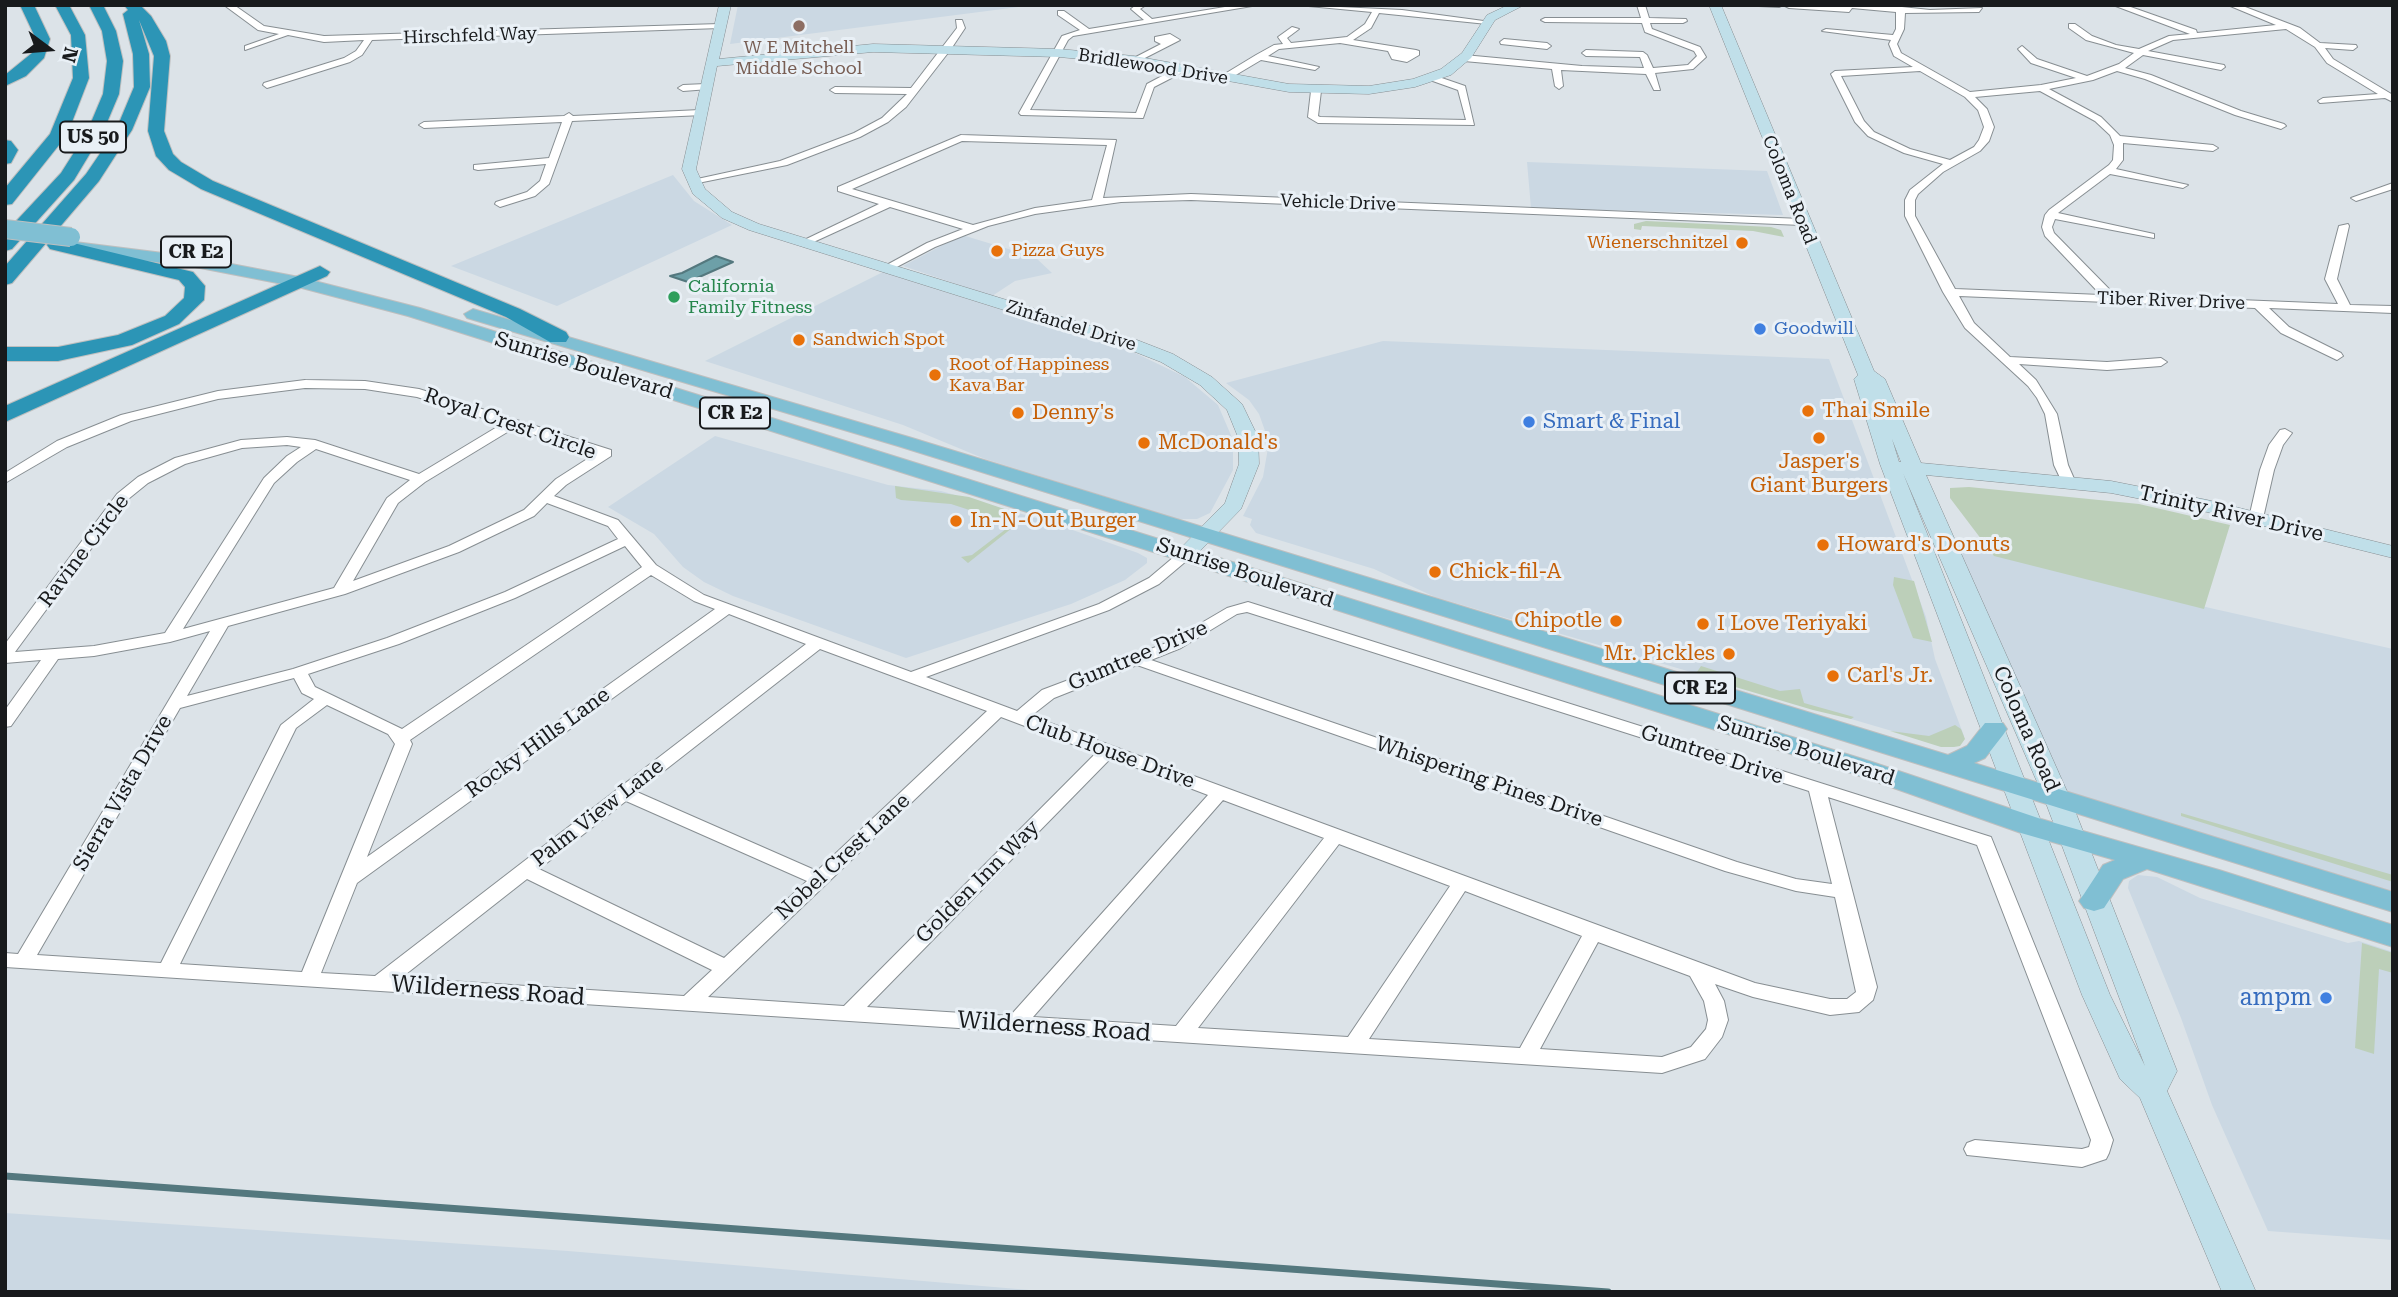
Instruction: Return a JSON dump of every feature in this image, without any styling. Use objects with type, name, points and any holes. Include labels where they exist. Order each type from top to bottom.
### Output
[{"type":"highway","points":[[5,81],[20,73],[39,55],[43,38],[27,5]]},
{"type":"highway","name":"US 50","points":[[5,200],[58,135],[81,78],[78,34],[62,5]]},
{"type":"highway","name":"US 50","points":[[5,245],[68,176],[95,132],[111,94],[115,61],[109,31],[96,5]]},
{"type":"highway","points":[[5,279],[93,177],[124,130],[142,87],[141,54],[129,5]]},
{"type":"highway","points":[[129,5],[146,19],[158,41],[162,56],[156,131],[164,156],[175,166],[207,185],[513,313],[558,337]]},
{"type":"highway","points":[[5,145],[9,150],[5,159]]},
{"type":"highway","points":[[5,354],[58,354],[124,340],[172,320],[194,300],[195,286],[186,276],[64,241]]},
{"type":"highway","points":[[5,415],[320,272]]},
{"type":"main road","points":[[720,26],[725,5]]},
{"type":"main road","name":"Bridlewood Drive","points":[[712,63],[856,49],[1059,53],[1133,60],[1316,91],[1380,89],[1433,78],[1464,58],[1487,22],[1497,13],[1518,5]]},
{"type":"main road","name":"Coloma Road","points":[[1715,5],[1866,374],[1862,381],[1905,464],[2057,798],[2094,901],[2162,1072],[2151,1091]]},
{"type":"main road","name":"Sunrise Boulevard","points":[[5,229],[299,282],[414,312],[1860,767],[2031,826],[2393,936]]},
{"type":"main road","name":"Sunrise Boulevard","points":[[5,239],[64,241],[210,254],[320,272],[558,337],[2393,902]]},
{"type":"main road","name":"Zinfandel Drive","points":[[887,269],[1155,353],[1188,369],[1223,395],[1236,408],[1248,437],[1249,464],[1234,505],[1186,554]]},
{"type":"main road","name":"Coloma Road","points":[[1905,464],[1994,729],[2108,1020],[2131,1070],[2151,1091],[2239,1292]]},
{"type":"main road","name":"Trinity River Drive","points":[[1905,464],[2068,481],[2168,498],[2393,552]]},
{"type":"main road","points":[[1949,765],[1976,752],[1994,729]]},
{"type":"main road","points":[[2094,901],[2113,872],[2144,859]]},
{"type":"street","name":"Hirschfeld Way","points":[[228,5],[254,24],[309,38],[368,40],[720,26]]},
{"type":"street","points":[[1142,5],[1135,9],[1150,21]]},
{"type":"street","points":[[1182,69],[1150,86],[1140,116],[1024,113],[1065,38],[1086,30],[1254,5]]},
{"type":"street","points":[[1302,5],[1377,10],[1393,8],[1487,22]]},
{"type":"street","points":[[1464,58],[1556,67],[1674,71],[1690,67],[1702,57],[1698,49],[1648,30],[1641,5]]},
{"type":"street","points":[[1743,5],[1979,10]]},
{"type":"street","points":[[1838,5],[1897,8]]},
{"type":"street","points":[[2117,5],[2195,33]]},
{"type":"street","points":[[2232,5],[2288,26],[2318,45],[2330,61],[2391,97]]},
{"type":"street","points":[[1589,7],[1592,18]]},
{"type":"street","points":[[1897,8],[1901,24],[1893,44],[1897,54],[1968,95],[1982,109],[1989,127],[1984,141],[1977,149],[1951,163],[1922,183],[1914,192],[1909,206],[1915,229],[1969,325],[2032,383],[2051,414],[2061,465],[2068,481]]},
{"type":"street","points":[[1343,41],[1368,26],[1377,10]]},
{"type":"street","points":[[1061,13],[1086,30]]},
{"type":"street","points":[[1592,18],[1683,21]]},
{"type":"street","points":[[1545,20],[1591,22],[1592,18]]},
{"type":"street","points":[[720,26],[689,169],[693,181],[765,168],[885,120],[904,105],[947,49],[961,28],[959,22]]},
{"type":"street","points":[[2072,26],[2094,40],[2143,54],[2221,67]]},
{"type":"street","points":[[1968,95],[2041,88],[2087,79],[2116,68],[2163,40],[2195,33],[2288,26]]},
{"type":"street","points":[[1287,44],[1282,37],[1295,29]]},
{"type":"street","points":[[1826,31],[1895,38]]},
{"type":"street","points":[[248,48],[285,34]]},
{"type":"street","points":[[268,85],[347,60],[359,52],[368,40]]},
{"type":"street","points":[[1226,77],[1287,44],[1343,41],[1391,49]]},
{"type":"street","points":[[1504,42],[1547,46]]},
{"type":"street","points":[[1133,60],[1165,43]]},
{"type":"street","points":[[1528,65],[1536,44]]},
{"type":"street","points":[[2318,45],[2353,47]]},
{"type":"street","points":[[2022,49],[2034,61],[2087,79]]},
{"type":"street","points":[[1586,53],[1643,55],[1649,71],[1654,74],[1657,88]]},
{"type":"street","points":[[1259,57],[1315,67]]},
{"type":"street","points":[[1556,67],[1559,86]]},
{"type":"street","points":[[2116,68],[2161,81],[2238,113],[2281,126]]},
{"type":"street","points":[[1921,69],[1835,75],[1860,122],[1871,134],[1907,151],[1951,163]]},
{"type":"street","points":[[1316,91],[1313,117],[1318,120],[1460,124],[1463,131],[1475,131],[1477,127],[1471,123],[1462,88],[1433,78]]},
{"type":"street","points":[[683,88],[706,87]]},
{"type":"street","points":[[2041,88],[2088,111],[2107,126],[2116,139],[2120,153],[2109,172],[2050,215],[2047,227],[2049,234],[2112,299]]},
{"type":"street","points":[[835,90],[914,91]]},
{"type":"street","points":[[2323,101],[2391,97]]},
{"type":"street","points":[[425,125],[569,116],[700,113]]},
{"type":"street","points":[[500,204],[538,190],[553,161],[569,116]]},
{"type":"street","points":[[972,228],[842,189],[961,138],[1112,142],[1097,201]]},
{"type":"street","points":[[2116,139],[2213,148]]},
{"type":"street","points":[[478,167],[553,161]]},
{"type":"street","points":[[2109,172],[2183,185]]},
{"type":"street","name":"Zinfandel Drive","points":[[693,181],[708,201],[727,215],[803,243],[887,269]]},
{"type":"street","points":[[2356,198],[2393,186]]},
{"type":"street","name":"Vehicle Drive","points":[[887,269],[931,245],[972,228],[1035,211],[1097,201],[1191,197],[1802,222]]},
{"type":"street","points":[[803,243],[889,203]]},
{"type":"street","points":[[2050,215],[2150,236]]},
{"type":"street","points":[[2344,226],[2330,279],[2346,308]]},
{"type":"street","name":"Tiber River Drive","points":[[1949,292],[2393,310]]},
{"type":"street","points":[[2258,304],[2285,330],[2337,356]]},
{"type":"street","points":[[2007,360],[2108,366],[2161,362]]},
{"type":"street","name":"Royal Crest Circle","points":[[5,479],[49,450],[105,425],[191,401],[267,387],[334,383],[390,387],[419,393],[606,453],[561,482],[528,513],[454,549],[340,592],[170,637],[94,651],[5,657]]},
{"type":"street","points":[[340,592],[392,500],[513,423]]},
{"type":"street","points":[[2256,518],[2267,470],[2276,445],[2285,433]]},
{"type":"street","name":"Ravine Circle","points":[[5,657],[122,497],[143,480],[180,461],[219,449],[265,441],[315,444],[420,480]]},
{"type":"street","points":[[170,637],[269,481],[292,459],[315,444]]},
{"type":"street","name":"Club House Drive","points":[[547,498],[606,519],[621,530],[651,568],[681,589],[726,609],[1753,990],[1830,1007],[1859,1003],[1866,995],[1867,987],[1844,892]]},
{"type":"street","points":[[174,705],[299,672],[453,618],[627,540]]},
{"type":"street","name":"Zinfandel Drive","points":[[911,677],[1104,607],[1154,581],[1186,554]]},
{"type":"street","points":[[402,737],[651,568]]},
{"type":"street","name":"Gumtree Drive","points":[[1019,718],[1048,694],[1199,633],[1231,611],[1256,608],[1985,841],[2102,1140],[2101,1147],[2091,1157],[2082,1158],[1975,1149]]},
{"type":"street","name":"Rocky Hills Lane","points":[[351,878],[726,609]]},
{"type":"street","name":"Sierra Vista Drive","points":[[15,961],[221,625]]},
{"type":"street","name":"Palm View Lane","points":[[379,984],[817,643]]},
{"type":"street","points":[[5,722],[53,654]]},
{"type":"street","name":"Whispering Pines Drive","points":[[1137,660],[1731,867],[1796,885],[1844,892]]},
{"type":"street","points":[[299,672],[308,690],[394,730],[402,737],[402,753],[312,980]]},
{"type":"street","points":[[167,970],[289,725],[326,699]]},
{"type":"street","name":"Nobel Crest Lane","points":[[688,1004],[998,710]]},
{"type":"street","name":"Golden Inn Way","points":[[848,1014],[1108,751]]},
{"type":"street","points":[[1817,788],[1844,892]]},
{"type":"street","points":[[624,793],[820,879]]},
{"type":"street","points":[[1015,1024],[1220,793]]},
{"type":"street","points":[[1181,1035],[1336,836]]},
{"type":"street","points":[[525,870],[726,968]]},
{"type":"street","points":[[1353,1046],[1461,883]]},
{"type":"street","points":[[1525,1057],[1594,932]]},
{"type":"street","name":"Wilderness Road","points":[[15,961],[1662,1065],[1684,1060],[1709,1043],[1718,1020],[1714,1001],[1697,971]]},
{"type":"shaded area","name":"W E Mitchell Middle School","points":[[738,5],[1034,5],[730,44]]},
{"type":"shaded area","points":[[1527,162],[1767,171],[1783,215],[1531,208]]},
{"type":"shaded area","points":[[673,175],[694,201],[732,225],[557,306],[451,266]]},
{"type":"shaded area","points":[[962,235],[1035,257],[1052,273],[1015,281],[992,296],[903,266]]},
{"type":"shaded area","points":[[883,272],[1131,351],[1185,377],[1218,405],[1233,440],[1233,470],[1210,513],[1197,519],[1178,519],[985,459],[903,425],[705,361]]},
{"type":"shaded area","points":[[1383,341],[1829,359],[1926,617],[1935,659],[1964,736],[1933,743],[1435,597],[1374,569],[1256,533],[1250,525],[1252,519],[1243,516],[1263,477],[1269,442],[1259,414],[1249,400],[1226,383]]},
{"type":"shaded area","points":[[715,436],[888,485],[941,491],[1050,522],[1138,553],[1147,558],[1147,563],[1125,580],[1071,604],[906,658],[733,596],[704,582],[683,567],[654,534],[608,507]]},
{"type":"shaded area","points":[[1954,545],[2210,608],[2393,649],[2393,891],[2062,792]]},
{"type":"shaded area","points":[[2138,875],[2157,877],[2200,898],[2348,943],[2359,941],[2393,952],[2393,1240],[2268,1231],[2212,1105],[2181,1018],[2128,888],[2129,881]]},
{"type":"shaded area","points":[[5,1213],[568,1251],[1053,1292],[5,1292]]},
{"type":"green space","points":[[1646,221],[1771,227],[1781,230],[1784,237],[1753,231],[1642,226],[1641,230],[1634,229],[1634,224]]},
{"type":"green space","points":[[895,486],[969,497],[1013,512],[1012,528],[968,563],[961,557],[972,555],[1006,529],[1003,521],[951,504],[901,500],[896,498]]},
{"type":"green space","points":[[1969,487],[2139,504],[2230,525],[2204,609],[1994,556],[1950,498],[1950,488]]},
{"type":"green space","points":[[1894,577],[1914,581],[1932,642],[1913,638],[1893,585]]},
{"type":"green space","points":[[1701,666],[1780,691],[1800,689],[1804,703],[1854,717],[1851,719],[1813,710],[1695,675]]},
{"type":"green space","points":[[1955,725],[1961,729],[1965,739],[1960,746],[1954,747],[1941,747],[1890,731],[1929,736]]},
{"type":"green space","points":[[2181,813],[2393,875],[2393,882],[2181,816]]},
{"type":"green space","points":[[2362,943],[2393,953],[2393,973],[2379,969],[2374,1054],[2355,1048]]},
{"type":"water","points":[[716,256],[733,262],[688,282],[670,276],[682,273]]},
{"type":"waterway","points":[[5,1176],[1608,1292]]},
{"type":"place","name":"W E Mitchell Middle School","points":[[799,26]]},
{"type":"place","name":"Wienerschnitzel","points":[[1742,243]]},
{"type":"place","name":"Pizza Guys","points":[[997,251]]},
{"type":"place","name":"California Family Fitness","points":[[674,297]]},
{"type":"place","name":"Goodwill","points":[[1760,329]]},
{"type":"place","name":"Sandwich Spot","points":[[799,340]]},
{"type":"place","name":"Root of Happiness Kava Bar","points":[[935,375]]},
{"type":"place","name":"Thai Smile","points":[[1808,411]]},
{"type":"place","name":"Denny's","points":[[1018,413]]},
{"type":"place","name":"Smart & Final","points":[[1529,422]]},
{"type":"place","name":"Jasper's Giant Burgers","points":[[1819,438]]},
{"type":"place","name":"McDonald's","points":[[1144,443]]},
{"type":"place","name":"In-N-Out Burger","points":[[956,521]]},
{"type":"place","name":"Howard's Donuts","points":[[1823,545]]},
{"type":"place","name":"Chick-fil-A","points":[[1435,572]]},
{"type":"place","name":"Chipotle","points":[[1616,621]]},
{"type":"place","name":"I Love Teriyaki","points":[[1703,624]]},
{"type":"place","name":"Mr. Pickles","points":[[1729,654]]},
{"type":"place","name":"Carl's Jr.","points":[[1833,676]]},
{"type":"place","name":"ampm","points":[[2326,998]]}]
